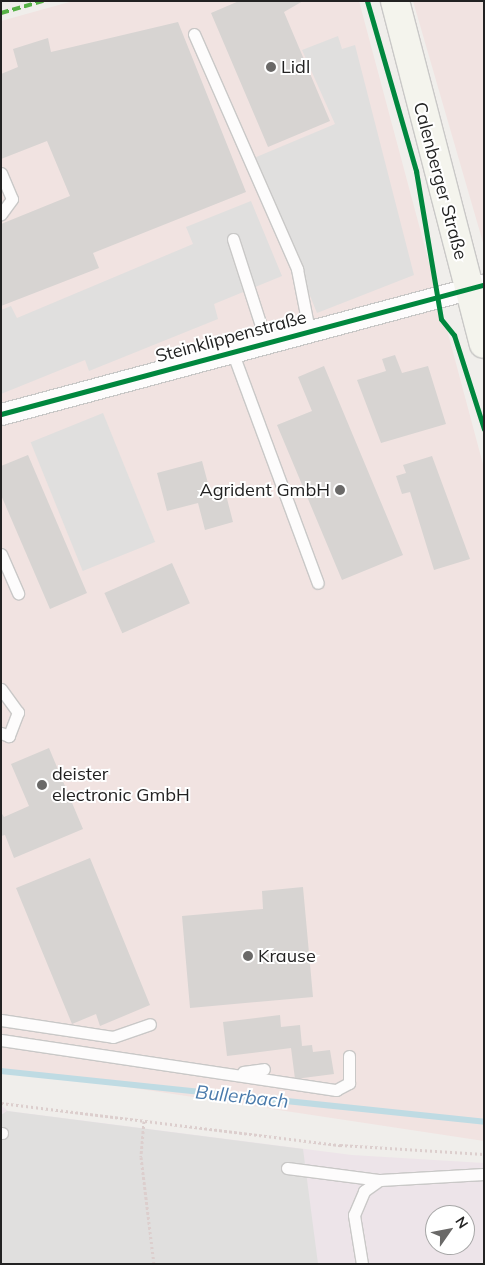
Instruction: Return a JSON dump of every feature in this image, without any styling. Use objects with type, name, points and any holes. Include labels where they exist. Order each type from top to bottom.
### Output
[{"type":"main road","name":"Calenberger Straße","points":[[393,7],[476,287],[484,344]]},
{"type":"street","name":"Steinklippenstraße","points":[[1,414],[309,330],[476,287]]},
{"type":"lane","points":[[194,34],[297,269],[309,330]]},
{"type":"lane","points":[[1,173],[12,199],[1,214]]},
{"type":"lane","points":[[233,239],[266,342]]},
{"type":"lane","points":[[232,351],[318,583]]},
{"type":"lane","points":[[1,554],[18,593]]},
{"type":"lane","points":[[1,688],[18,712],[9,736],[1,733]]},
{"type":"lane","points":[[1,1020],[113,1037],[150,1024]]},
{"type":"lane","points":[[1,1040],[336,1090],[349,1083],[349,1056]]},
{"type":"lane","points":[[232,1074],[264,1069]]},
{"type":"lane","points":[[287,1168],[380,1180],[484,1174]]},
{"type":"lane","points":[[362,1264],[354,1214],[364,1191],[380,1180]]},
{"type":"path","points":[[1,1104],[340,1145],[484,1154]]},
{"type":"path","points":[[144,1121],[141,1157],[154,1264]]},
{"type":"shaded area","points":[[73,1],[359,1],[484,468],[484,1141],[1,1068],[1,21]]},
{"type":"shaded area","points":[[413,1],[484,1],[484,246]]},
{"type":"shaded area","points":[[338,36],[342,49],[355,45],[414,275],[317,313],[254,158],[335,124],[302,50]]},
{"type":"shaded area","points":[[251,201],[282,276],[214,304],[218,319],[89,371],[85,360],[1,394],[1,310],[11,306],[17,318],[193,244],[186,227]]},
{"type":"shaded area","points":[[103,413],[155,542],[83,571],[31,442]]},
{"type":"shaded area","points":[[1,1105],[8,1111],[352,1155],[484,1163],[484,1264],[1,1264]]},
{"type":"shaded area","points":[[7,1111],[303,1149],[318,1264],[1,1264],[1,1115]]},
{"type":"building","name":"Lidl","points":[[239,1],[303,1],[284,12],[330,121],[268,147],[211,13]]},
{"type":"building","points":[[178,22],[246,192],[93,253],[99,268],[1,306],[1,224],[70,196],[47,141],[1,159],[1,74],[18,67],[13,49],[48,38],[51,52]]},
{"type":"building","points":[[395,355],[402,373],[428,366],[446,424],[381,443],[357,380],[386,371],[382,359]]},
{"type":"building","name":"Agrident GmbH","points":[[324,366],[403,555],[342,580],[277,425],[312,411],[298,377]]},
{"type":"building","points":[[28,455],[87,593],[50,609],[1,495],[1,466]]},
{"type":"building","points":[[432,456],[470,559],[434,570],[410,492],[402,494],[396,476],[406,473],[403,465]]},
{"type":"building","points":[[202,461],[210,491],[224,487],[233,522],[205,530],[198,503],[167,511],[157,473]]},
{"type":"building","points":[[172,563],[190,603],[122,633],[104,593]]},
{"type":"building","name":"deister electronic GmbH","points":[[49,748],[83,829],[14,858],[5,835],[1,836],[1,812],[4,817],[29,806],[11,764]]},
{"type":"building","points":[[90,858],[150,1005],[100,1026],[96,1014],[72,1024],[16,888]]},
{"type":"building","name":"Krause","points":[[303,887],[313,997],[190,1008],[182,916],[263,909],[262,891]]},
{"type":"building","points":[[280,1015],[281,1027],[300,1025],[302,1046],[312,1045],[313,1052],[330,1050],[334,1074],[295,1079],[291,1048],[227,1056],[223,1022]]},
{"type":"waterway","name":"Bullerbach","points":[[1,1071],[484,1122]]},
{"type":"marked path","points":[[1,13],[43,1]]},
{"type":"cycle path","points":[[367,1],[416,171],[441,319],[454,335],[484,429]]},
{"type":"cycle path","points":[[1,414],[484,285]]},
{"type":"place","name":"Lidl","points":[[271,67]]},
{"type":"place","name":"Agrident GmbH","points":[[340,490]]},
{"type":"place","name":"deister electronic GmbH","points":[[42,785]]},
{"type":"place","name":"Krause","points":[[248,956]]}]
